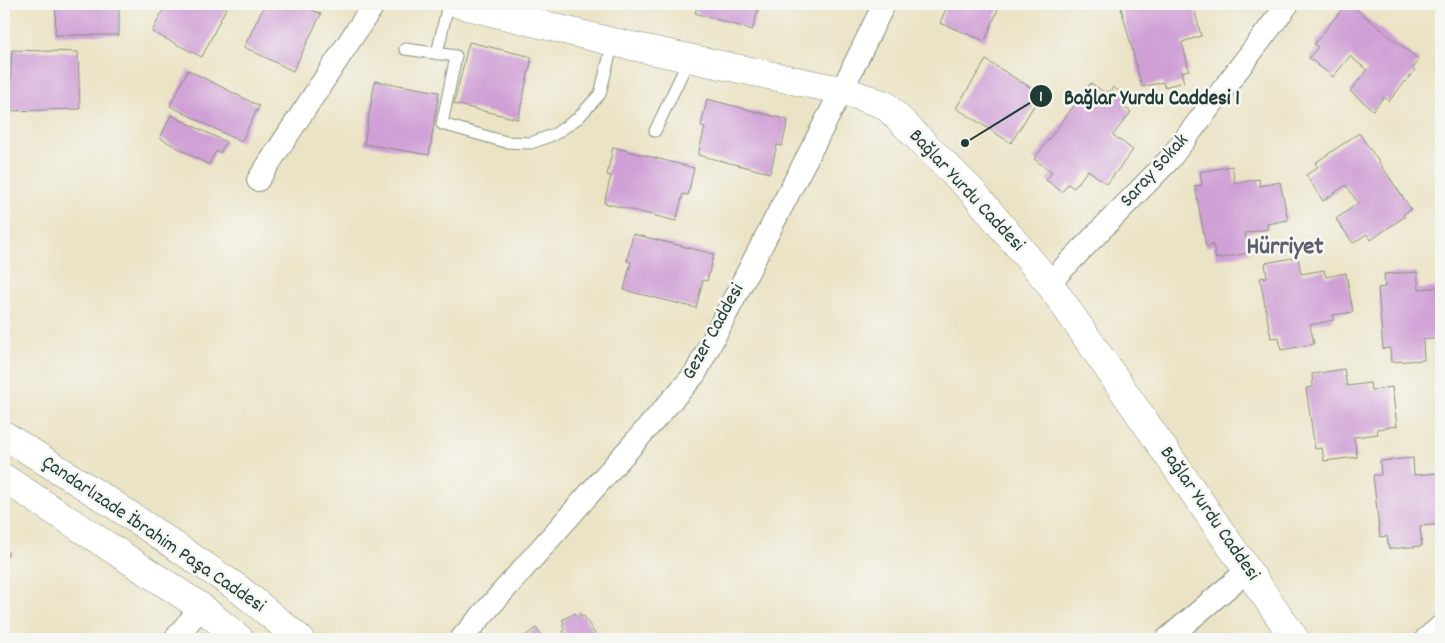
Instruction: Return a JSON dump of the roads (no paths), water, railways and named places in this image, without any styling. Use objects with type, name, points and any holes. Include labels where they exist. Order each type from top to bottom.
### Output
[{"type":"street","points":[[258,180],[374,4]]},
{"type":"street","name":"Bağlar Yurdu Caddesi","points":[[459,4],[613,42],[842,90],[885,105],[973,192],[1049,283],[1295,639]]},
{"type":"street","name":"Gezer Caddesi","points":[[461,639],[695,374],[842,90],[884,4]]},
{"type":"street","name":"Saray Sokak","points":[[1049,283],[1169,160],[1288,4]]},
{"type":"street","name":"Çandarlızade İbrahim Paşa Caddesi","points":[[4,435],[113,504],[239,589],[300,639]]},
{"type":"street","name":"Çandarlızade İbrahim Paşa Caddesi","points":[[4,478],[201,607],[240,639]]},
{"type":"street","points":[[1167,639],[1248,570]]},
{"type":"street","points":[[176,639],[201,607]]},
{"type":"street","points":[[1426,639],[1441,626]]},
{"type":"lane","points":[[437,54],[448,4]]},
{"type":"lane","points":[[406,49],[456,56],[442,124],[506,142],[531,143],[555,134],[578,118],[600,94],[613,42]]},
{"type":"lane","points":[[656,131],[690,59]]},
{"type":"place","name":"Bağlar Yurdu Caddesi 1","points":[[965,143]]},
{"type":"district","name":"Hürriyet","points":[[1285,248]]}]
